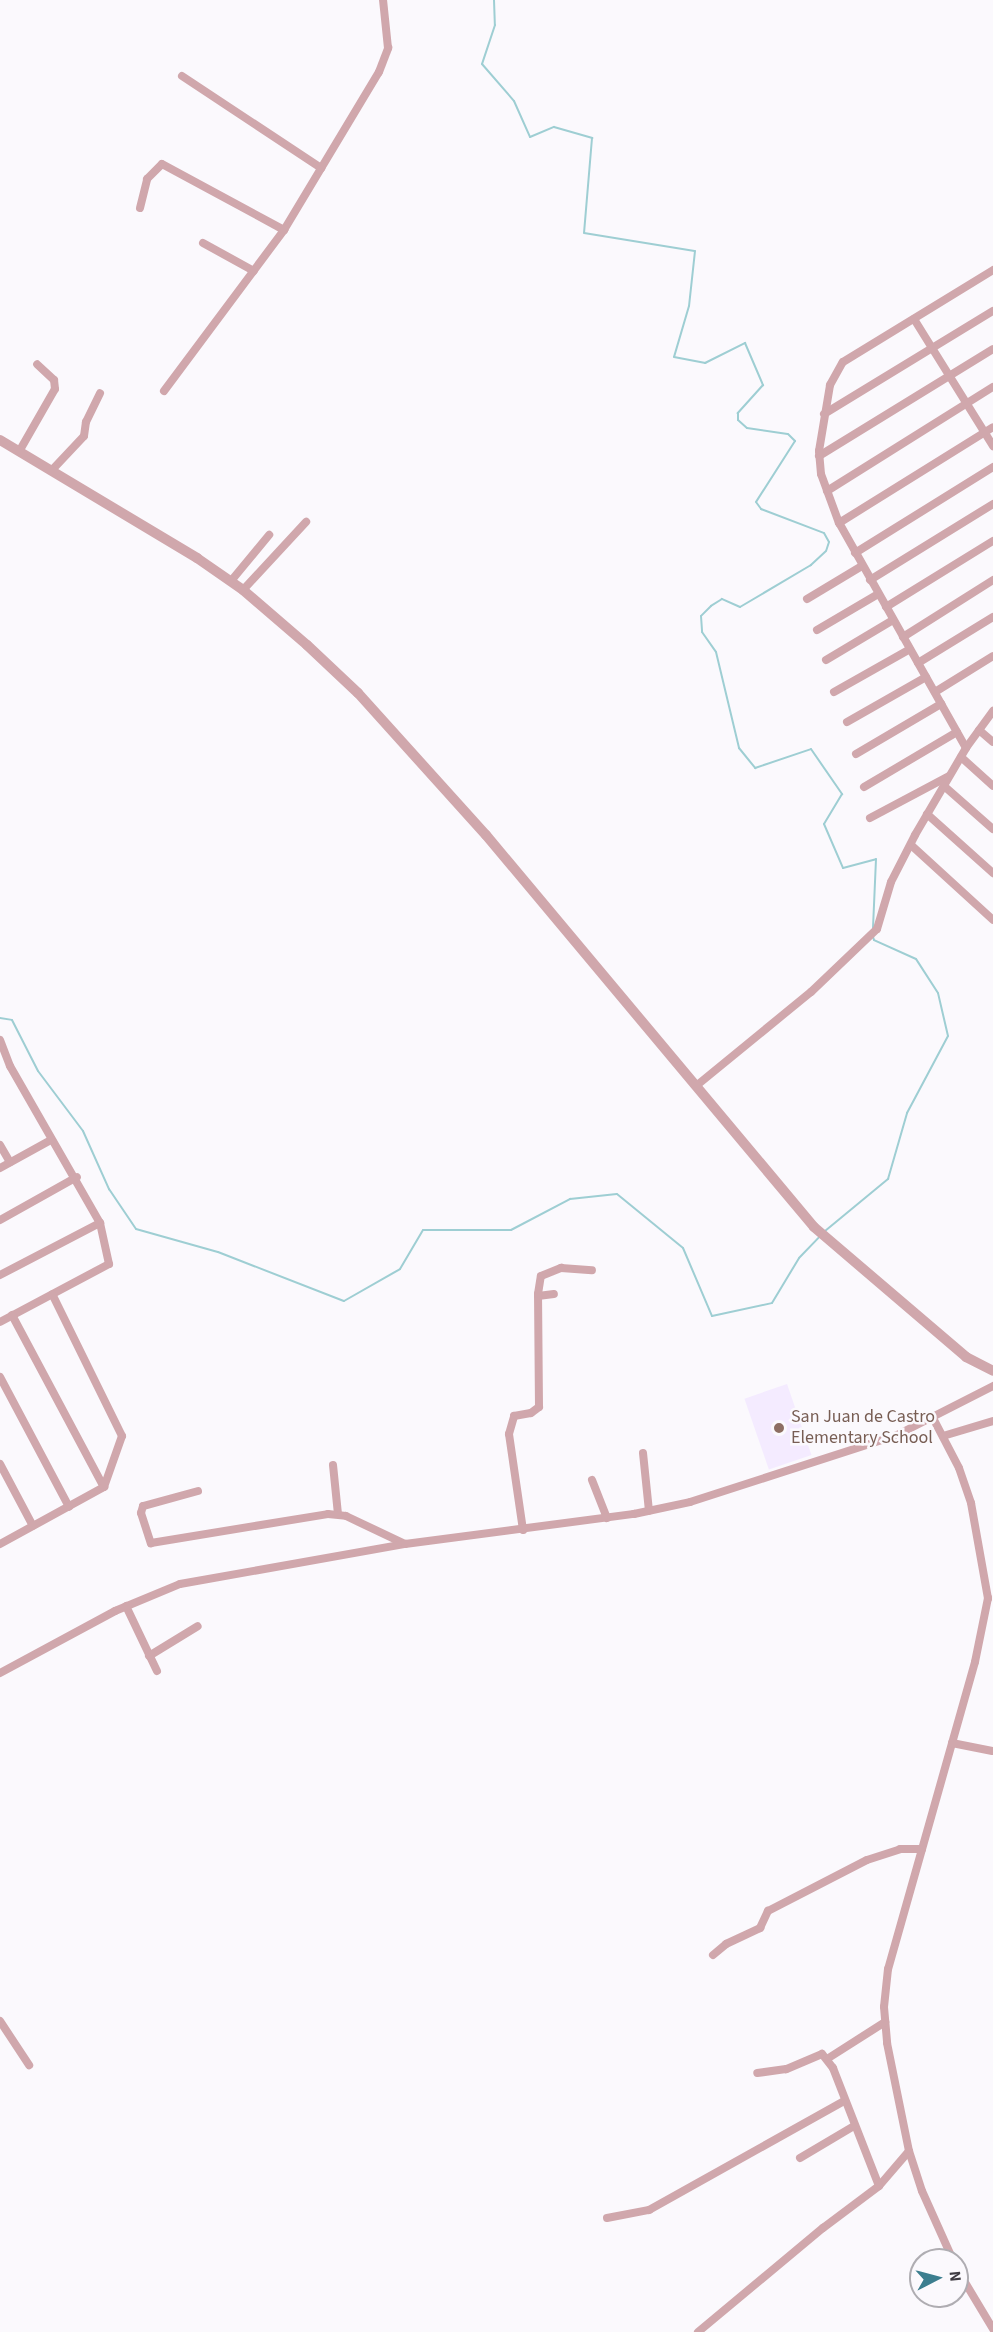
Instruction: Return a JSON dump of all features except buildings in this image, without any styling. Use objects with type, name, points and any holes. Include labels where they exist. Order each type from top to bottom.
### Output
[{"type":"street","points":[[164,391],[284,230],[379,72],[388,48],[383,0]]},
{"type":"street","points":[[182,76],[321,168]]},
{"type":"street","points":[[141,208],[147,179],[162,164],[284,230]]},
{"type":"street","points":[[203,243],[254,271]]},
{"type":"street","points":[[966,747],[839,523],[827,491],[819,456],[830,385],[843,362],[993,270]]},
{"type":"street","points":[[824,414],[993,311]]},
{"type":"street","points":[[914,319],[993,446]]},
{"type":"street","points":[[819,456],[993,349]]},
{"type":"street","points":[[20,450],[55,389],[54,380],[37,364]]},
{"type":"street","points":[[827,491],[993,387]]},
{"type":"street","points":[[53,469],[84,436],[86,422],[100,393]]},
{"type":"street","points":[[839,523],[993,427]]},
{"type":"street","points":[[0,440],[53,469],[243,590],[358,693],[486,835],[826,1240],[966,1357],[993,1371]]},
{"type":"street","points":[[855,553],[993,467]]},
{"type":"street","points":[[870,580],[993,504]]},
{"type":"street","points":[[243,590],[306,522]]},
{"type":"street","points":[[231,582],[269,535]]},
{"type":"street","points":[[886,607],[993,541]]},
{"type":"street","points":[[807,599],[862,566]]},
{"type":"street","points":[[903,637],[993,580]]},
{"type":"street","points":[[817,630],[878,594]]},
{"type":"street","points":[[918,663],[993,617]]},
{"type":"street","points":[[826,660],[894,620]]},
{"type":"street","points":[[834,692],[910,649]]},
{"type":"street","points":[[935,693],[993,656]]},
{"type":"street","points":[[847,722],[926,677]]},
{"type":"street","points":[[856,754],[941,704]]},
{"type":"street","points":[[696,1086],[856,953],[877,929],[891,882],[927,814],[966,747],[993,711]]},
{"type":"street","points":[[979,730],[993,742]]},
{"type":"street","points":[[864,787],[957,732]]},
{"type":"street","points":[[961,757],[993,786]]},
{"type":"street","points":[[870,818],[950,776]]},
{"type":"street","points":[[944,786],[993,829]]},
{"type":"street","points":[[927,814],[993,873]]},
{"type":"street","points":[[911,845],[993,920]]},
{"type":"street","points":[[0,1041],[10,1066],[46,1123],[51,1140],[77,1178],[100,1223],[109,1264],[0,1322]]},
{"type":"street","points":[[0,1168],[51,1140]]},
{"type":"street","points":[[0,1145],[10,1162]]},
{"type":"street","points":[[0,1220],[77,1178]]},
{"type":"street","points":[[0,1275],[100,1223]]},
{"type":"street","points":[[523,1530],[509,1434],[514,1416],[531,1413],[539,1407],[538,1296],[541,1276],[546,1272],[577,1266],[592,1270]]},
{"type":"street","points":[[0,1544],[104,1487],[122,1436],[52,1294]]},
{"type":"street","points":[[538,1296],[554,1294]]},
{"type":"street","points":[[12,1315],[104,1487]]},
{"type":"street","points":[[0,1377],[69,1507]]},
{"type":"street","points":[[0,1673],[126,1606],[188,1582],[405,1544],[523,1530],[649,1511],[855,1450],[933,1418],[993,1386]]},
{"type":"street","points":[[933,1418],[971,1503],[988,1598],[975,1662],[885,1982],[885,2022],[909,2151],[922,2191],[948,2248]]},
{"type":"street","points":[[943,1436],[993,1421]]},
{"type":"street","points":[[643,1454],[649,1511]]},
{"type":"street","points":[[0,1464],[33,1526]]},
{"type":"street","points":[[333,1464],[338,1514]]},
{"type":"street","points":[[592,1480],[607,1518]]},
{"type":"street","points":[[198,1491],[143,1506],[141,1513],[151,1543],[338,1514],[405,1544]]},
{"type":"street","points":[[126,1606],[156,1671]]},
{"type":"street","points":[[149,1656],[198,1626]]},
{"type":"street","points":[[952,1743],[992,1751]]},
{"type":"street","points":[[713,1955],[726,1944],[760,1928],[768,1911],[867,1860],[900,1849],[922,1849]]},
{"type":"street","points":[[0,2021],[29,2065]]},
{"type":"street","points":[[827,2059],[885,2022]]},
{"type":"street","points":[[757,2073],[794,2067],[819,2052],[827,2059],[879,2186]]},
{"type":"street","points":[[607,2218],[649,2210],[844,2101]]},
{"type":"street","points":[[800,2158],[854,2126]]},
{"type":"street","points":[[698,2332],[823,2228],[879,2186],[909,2151]]},
{"type":"street","points":[[969,2289],[993,2330]]},
{"type":"shaded area","name":"San Juan de Castro Elementary School","points":[[787,1384],[811,1455],[769,1470],[744,1399]]},
{"type":"waterway","points":[[494,0],[495,25],[482,64],[514,101],[530,137],[554,127],[592,138],[584,233],[695,251],[689,306],[674,357],[705,363],[745,343],[763,385],[738,413],[738,420],[747,428],[788,434],[795,441],[756,502],[761,509],[824,533],[829,542],[826,551],[811,565],[740,607],[722,599],[711,606],[701,616],[702,632],[716,652],[739,748],[755,768],[811,749],[842,794],[824,824],[843,868],[876,859],[873,928]]},
{"type":"waterway","points":[[825,1231],[888,1179],[907,1113],[948,1036],[938,993],[916,959],[874,940],[873,937]]},
{"type":"waterway","points":[[0,1018],[12,1020],[38,1071],[83,1131],[109,1189],[136,1229],[218,1252],[344,1301],[400,1269],[423,1230],[511,1230],[570,1199],[617,1194],[683,1248],[712,1316],[772,1303],[799,1258],[819,1237]]},
{"type":"place","name":"San Juan de Castro Elementary School","points":[[779,1428]]}]
